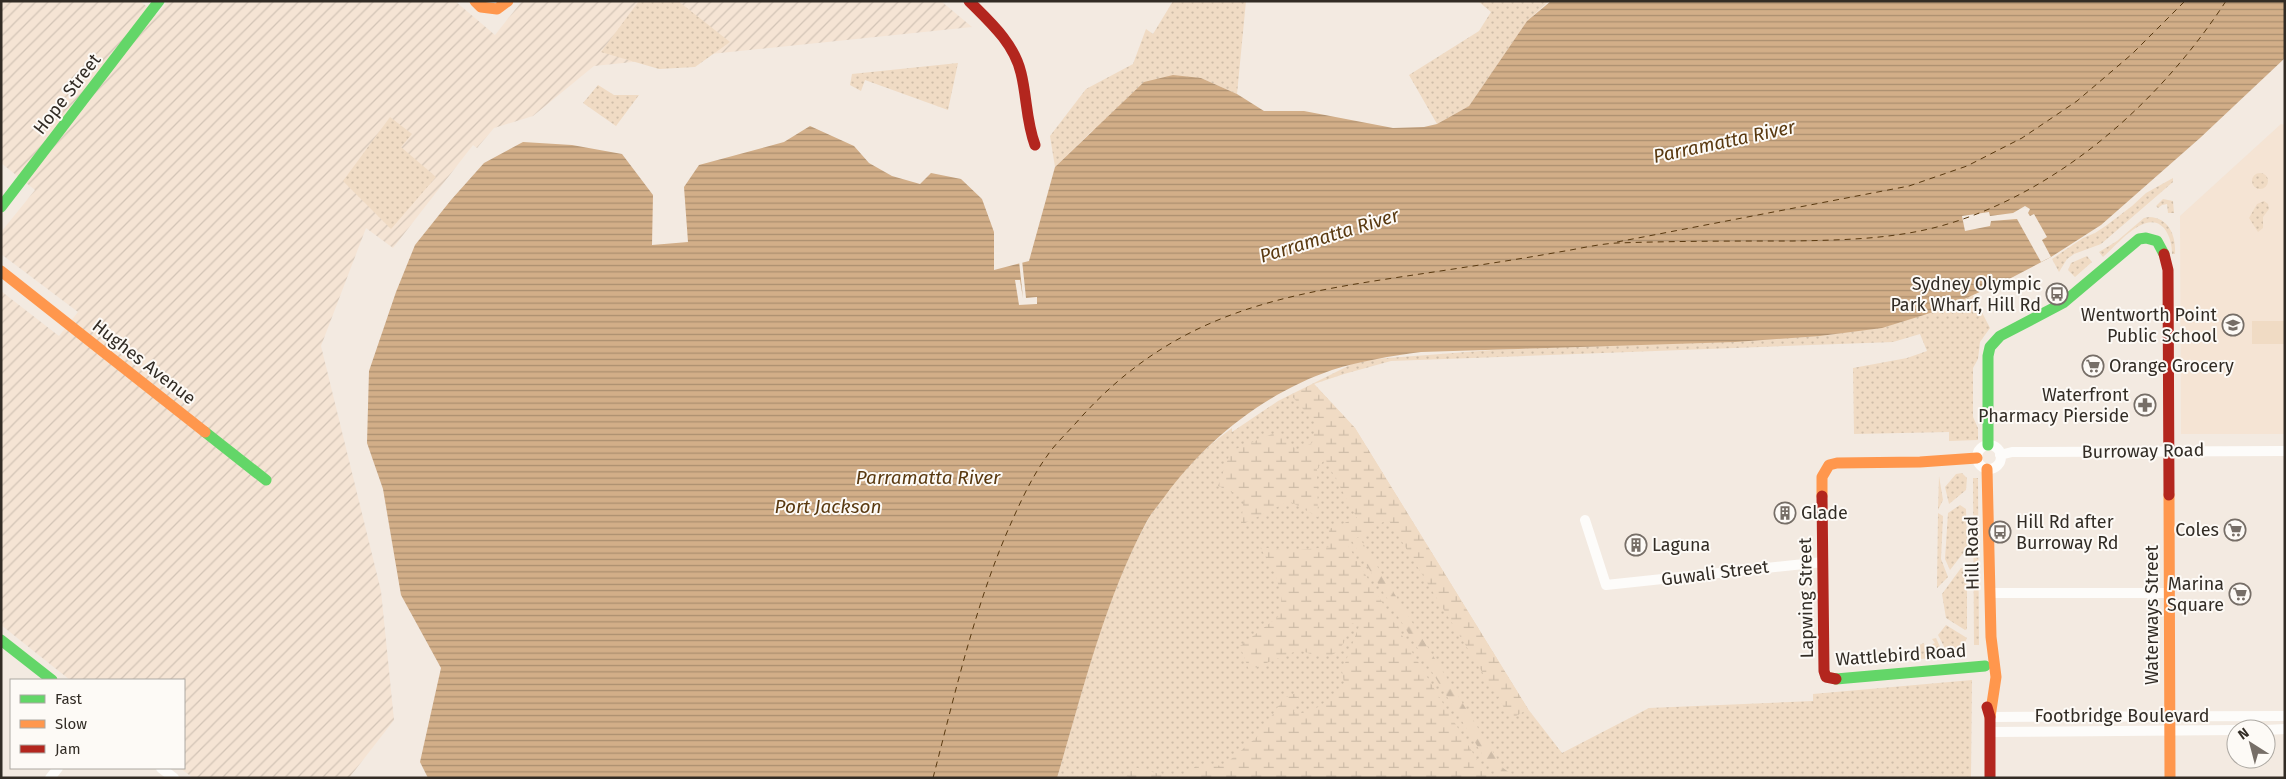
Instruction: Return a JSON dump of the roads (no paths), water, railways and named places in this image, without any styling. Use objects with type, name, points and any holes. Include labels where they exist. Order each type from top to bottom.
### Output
[{"type":"street","name":"Hope Street","points":[[1,207],[159,1]]},
{"type":"street","points":[[475,1],[481,6],[496,9],[508,1]]},
{"type":"street","points":[[969,1],[995,29],[1017,58],[1023,80],[1027,121],[1034,145]]},
{"type":"street","name":"Waterways Street","points":[[1988,445],[1988,356],[1992,343],[2000,336],[2063,303],[2135,242],[2148,238],[2161,244],[2166,255],[2168,270],[2170,778]]},
{"type":"street","name":"Hughes Avenue","points":[[1,271],[266,480]]},
{"type":"street","points":[[1988,445],[1996,447],[2000,454],[2000,461],[1996,466],[1988,469],[1981,466],[1977,458],[1979,450],[1988,445]]},
{"type":"street","name":"Burroway Road","points":[[2000,454],[2012,452],[2285,451]]},
{"type":"street","name":"Lapwing Street","points":[[1824,671],[1822,477],[1829,465],[1837,462],[1926,462],[1977,458]]},
{"type":"street","name":"Hill Road","points":[[1988,469],[1991,637],[1995,654],[1995,700],[1990,717],[1990,778]]},
{"type":"street","name":"Guwali Street","points":[[1585,520],[1606,585],[1823,562]]},
{"type":"street","points":[[1990,593],[2169,593]]},
{"type":"street","name":"Hill Road","points":[[1990,717],[1985,701],[1984,666],[1985,653],[1991,637]]},
{"type":"street","points":[[1,640],[51,679]]},
{"type":"street","name":"Wattlebird Road","points":[[1824,671],[1826,677],[1831,679],[1984,666]]},
{"type":"street","name":"Footbridge Boulevard","points":[[1990,717],[2285,716]]},
{"type":"street","name":"Footbridge Boulevard","points":[[1990,732],[2226,730]]},
{"type":"street","points":[[162,769],[174,778]]},
{"type":"water","name":"Port Jackson","points":[[1551,1],[2285,1],[2285,58],[2200,138],[2101,225],[2051,257],[2013,277],[1940,310],[1882,328],[1820,336],[1735,342],[1421,352],[1376,359],[1332,370],[1283,392],[1239,421],[1199,456],[1181,475],[1147,521],[1118,583],[1106,615],[1057,778],[428,778],[420,762],[441,668],[401,595],[383,489],[367,443],[369,371],[396,292],[415,245],[484,163],[523,142],[572,145],[622,154],[653,195],[652,245],[688,242],[684,187],[699,165],[784,142],[810,126],[854,146],[869,163],[892,176],[920,184],[931,173],[961,179],[982,199],[994,232],[994,270],[1029,261],[1055,167],[1144,82],[1173,75],[1201,78],[1237,94],[1264,111],[1304,111],[1393,128],[1424,127],[1437,124],[1469,106],[1527,21]]},
{"type":"place","name":"Sydney Olympic Park Wharf, Hill Rd","points":[[2057,294]]},
{"type":"place","name":"Wentworth Point Public School","points":[[2233,325]]},
{"type":"place","name":"Orange Grocery","points":[[2093,366]]},
{"type":"place","name":"Waterfront Pharmacy Pierside","points":[[2145,405]]},
{"type":"place","name":"Glade","points":[[1785,513]]},
{"type":"place","name":"Coles","points":[[2235,530]]},
{"type":"place","name":"Hill Rd after Burroway Rd","points":[[2000,532]]},
{"type":"place","name":"Laguna","points":[[1636,545]]},
{"type":"place","name":"Marina Square","points":[[2240,594]]},
{"type":"water label","name":"Parramatta River","points":[[1724,141]]},
{"type":"water label","name":"Parramatta River","points":[[1329,235]]},
{"type":"water label","name":"Parramatta River","points":[[928,477]]}]
